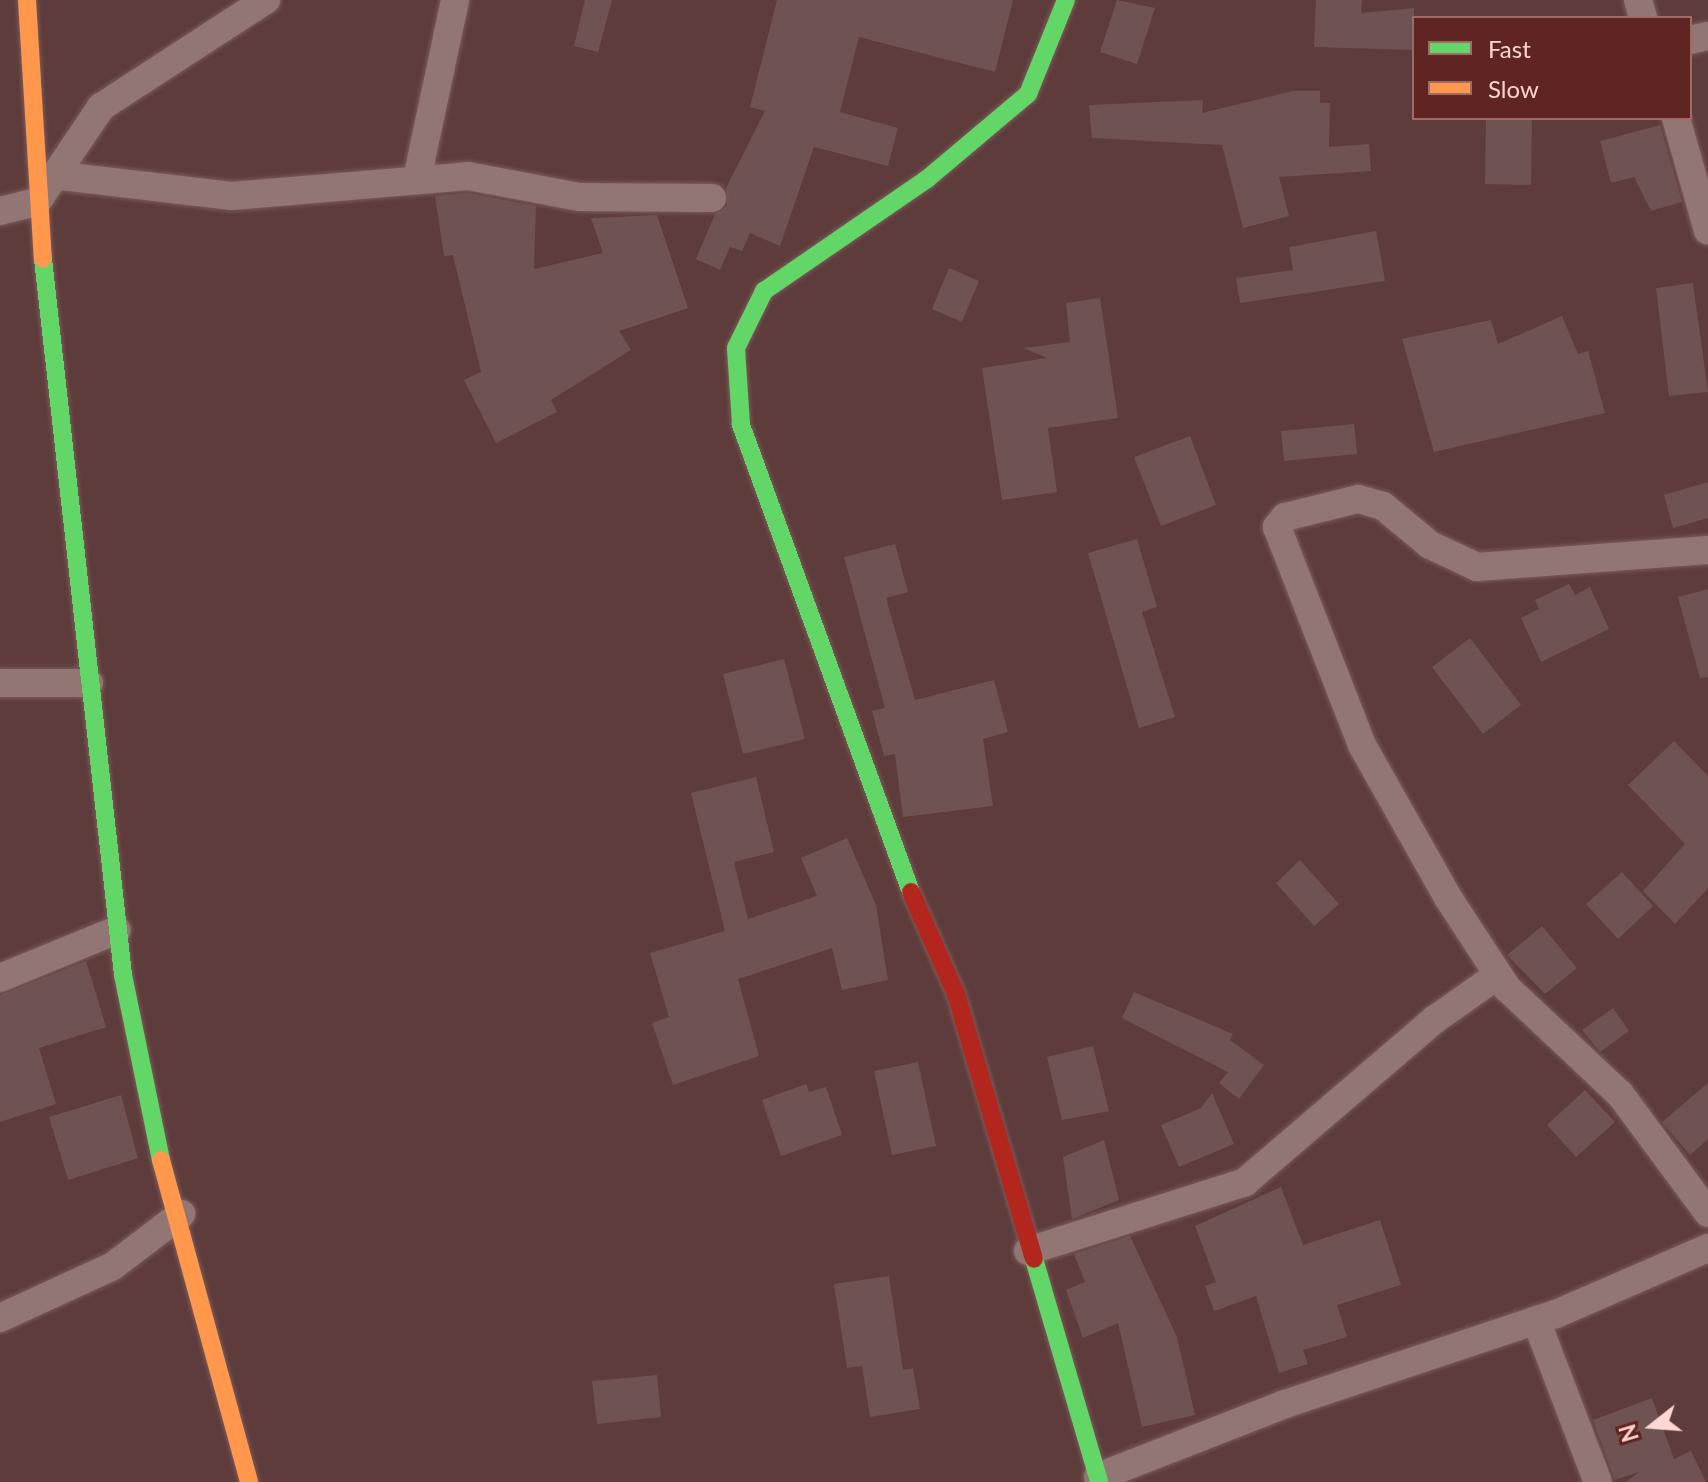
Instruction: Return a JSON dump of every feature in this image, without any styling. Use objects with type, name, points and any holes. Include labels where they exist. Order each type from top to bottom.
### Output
[{"type":"street","points":[[27,0],[37,202],[117,930],[142,1089],[181,1214],[249,1482]]},
{"type":"street","points":[[0,211],[37,202],[101,107],[266,0]]},
{"type":"street","points":[[417,179],[455,0]]},
{"type":"street","points":[[1066,0],[1028,94],[927,179],[764,291],[736,348],[741,424],[886,834],[956,994],[1028,1251],[1099,1479],[1536,1320],[1708,1248]]},
{"type":"street","points":[[1677,120],[1708,231]]},
{"type":"street","points":[[53,175],[232,196],[417,179],[492,178],[579,197],[712,198]]},
{"type":"street","points":[[1708,550],[1477,567],[1430,545],[1383,506],[1358,499],[1278,522],[1285,559],[1362,745],[1498,975],[1620,1094],[1708,1213]]},
{"type":"street","points":[[0,683],[89,683]]},
{"type":"street","points":[[0,978],[117,930]]},
{"type":"street","points":[[1028,1251],[1245,1182],[1434,1020],[1498,975]]},
{"type":"street","points":[[0,1318],[113,1266],[181,1214]]},
{"type":"street","points":[[1536,1320],[1598,1482]]},
{"type":"building","points":[[585,0],[612,0],[598,52],[574,46]]},
{"type":"building","points":[[777,0],[1013,0],[995,72],[859,37],[840,112],[898,128],[888,166],[814,147],[780,246],[750,233],[742,251],[730,247],[720,270],[696,259],[715,214],[727,206],[726,188],[765,111],[750,107]]},
{"type":"building","points":[[1117,0],[1155,8],[1137,64],[1100,52]]},
{"type":"building","points":[[1316,0],[1362,0],[1361,13],[1414,8],[1412,50],[1314,47]]},
{"type":"building","points":[[1292,91],[1320,91],[1320,103],[1330,103],[1329,147],[1369,144],[1371,171],[1279,177],[1289,216],[1243,228],[1222,145],[1092,138],[1089,105],[1203,100],[1202,113]]},
{"type":"building","points":[[1486,120],[1532,120],[1531,185],[1485,184]]},
{"type":"building","points":[[1660,125],[1682,202],[1651,211],[1634,177],[1611,183],[1600,141]]},
{"type":"building","points":[[467,193],[536,206],[534,269],[603,253],[591,218],[657,215],[688,308],[619,331],[631,350],[551,400],[557,412],[496,443],[464,380],[481,372],[453,255],[444,256],[435,196]]},
{"type":"building","points":[[1376,231],[1385,281],[1240,303],[1236,278],[1293,270],[1289,247]]},
{"type":"building","points":[[949,268],[979,281],[962,322],[932,309]]},
{"type":"building","points":[[1693,283],[1708,392],[1669,396],[1656,288]]},
{"type":"building","points":[[1100,298],[1118,418],[1048,428],[1057,492],[1002,500],[982,368],[1047,358],[1024,348],[1070,342],[1066,303]]},
{"type":"building","points":[[1562,316],[1578,354],[1588,351],[1605,413],[1434,452],[1402,339],[1491,320],[1498,344]]},
{"type":"building","points":[[1354,424],[1357,454],[1284,461],[1281,431]]},
{"type":"building","points":[[1190,436],[1216,505],[1161,526],[1134,457]]},
{"type":"building","points":[[1708,482],[1708,518],[1673,528],[1664,495]]},
{"type":"building","points":[[1137,539],[1157,607],[1142,612],[1175,717],[1139,728],[1088,553]]},
{"type":"building","points":[[895,544],[908,592],[886,598],[915,700],[994,680],[1008,732],[983,739],[993,806],[903,817],[895,754],[884,756],[872,711],[885,708],[844,557]]},
{"type":"building","points":[[1569,584],[1575,595],[1590,587],[1609,629],[1541,662],[1521,618],[1539,609],[1535,600]]},
{"type":"building","points":[[1708,589],[1708,677],[1700,678],[1678,597]]},
{"type":"building","points":[[1470,638],[1521,705],[1483,734],[1432,667]]},
{"type":"building","points":[[784,659],[805,739],[743,754],[723,674]]},
{"type":"building","points":[[1674,741],[1708,776],[1708,888],[1675,924],[1643,891],[1685,844],[1628,785]]},
{"type":"building","points":[[756,777],[774,852],[734,862],[748,919],[817,896],[801,858],[847,838],[876,905],[888,980],[842,990],[832,948],[738,979],[759,1056],[673,1085],[652,1023],[669,1017],[650,953],[725,931],[691,793]]},
{"type":"building","points":[[1300,860],[1339,904],[1314,926],[1276,883]]},
{"type":"building","points":[[1622,872],[1653,906],[1618,939],[1586,904]]},
{"type":"building","points":[[1542,926],[1577,968],[1545,994],[1507,955]]},
{"type":"building","points":[[86,961],[106,1027],[39,1048],[56,1104],[0,1122],[0,995]]},
{"type":"building","points":[[1134,992],[1233,1034],[1230,1040],[1264,1065],[1239,1099],[1219,1083],[1228,1072],[1122,1018]]},
{"type":"building","points":[[1613,1008],[1629,1031],[1600,1052],[1582,1030]]},
{"type":"building","points":[[1093,1046],[1109,1111],[1062,1120],[1047,1057]]},
{"type":"building","points":[[918,1062],[936,1146],[892,1155],[874,1071]]},
{"type":"building","points":[[1708,1083],[1708,1139],[1690,1155],[1662,1122]]},
{"type":"building","points":[[806,1084],[809,1092],[826,1087],[842,1135],[781,1156],[762,1100]]},
{"type":"building","points":[[1585,1090],[1615,1122],[1576,1157],[1547,1125]]},
{"type":"building","points":[[1212,1093],[1234,1144],[1179,1167],[1161,1125],[1201,1108]]},
{"type":"building","points":[[121,1095],[138,1158],[68,1180],[49,1117]]},
{"type":"building","points":[[1104,1140],[1119,1200],[1072,1219],[1063,1157]]},
{"type":"building","points":[[1281,1187],[1303,1245],[1380,1220],[1401,1285],[1337,1305],[1347,1337],[1303,1350],[1308,1364],[1279,1373],[1256,1296],[1214,1311],[1205,1286],[1216,1282],[1195,1226]]},
{"type":"building","points":[[1130,1236],[1177,1337],[1195,1415],[1142,1427],[1118,1323],[1083,1338],[1066,1290],[1085,1282],[1074,1254]]},
{"type":"building","points":[[889,1276],[903,1370],[913,1368],[920,1409],[870,1417],[862,1366],[847,1368],[834,1284]]},
{"type":"building","points":[[657,1375],[661,1417],[597,1424],[592,1381]]},
{"type":"building","points":[[1652,1398],[1674,1459],[1691,1451],[1706,1482],[1626,1482],[1639,1472],[1615,1480],[1593,1420]]},
{"type":"traffic: fast","points":[[911,892],[741,424],[736,348],[764,291],[927,179],[1028,94],[1066,0]]},
{"type":"traffic: fast","points":[[43,259],[123,975],[161,1160]]},
{"type":"traffic: fast","points":[[1034,1259],[1099,1482]]},
{"type":"traffic: slow","points":[[27,0],[43,259]]},
{"type":"traffic: slow","points":[[161,1160],[249,1482]]},
{"type":"traffic: jam","points":[[911,892],[956,994],[1034,1259]]}]
